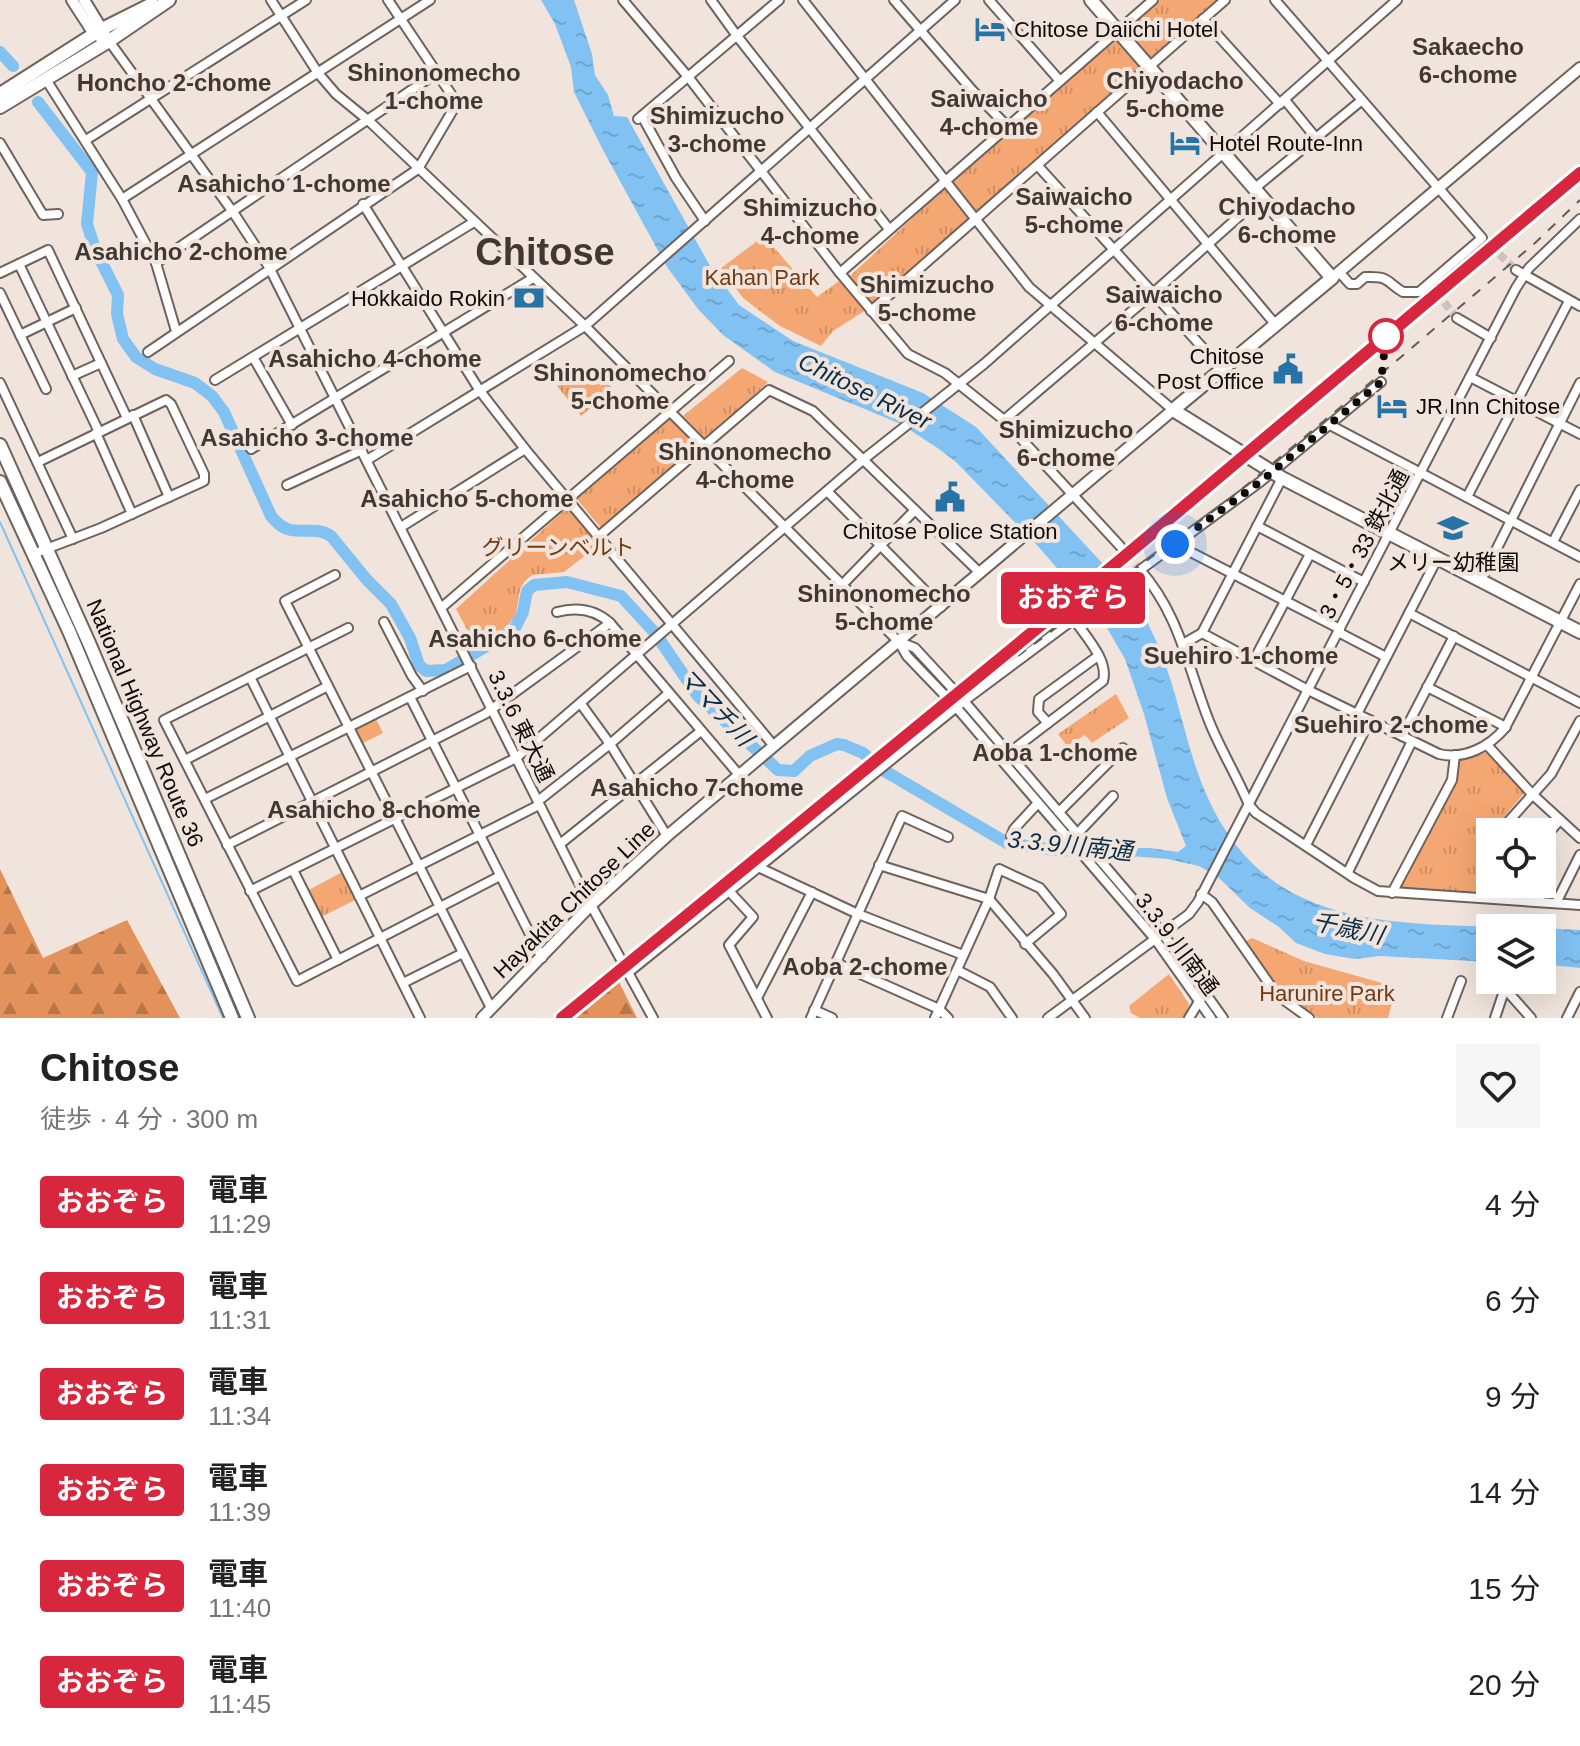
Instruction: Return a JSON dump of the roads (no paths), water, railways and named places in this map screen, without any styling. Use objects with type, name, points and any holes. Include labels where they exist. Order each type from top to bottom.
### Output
[{"type":"highway","points":[[0,94],[98,31],[161,0]]},
{"type":"highway","points":[[0,107],[109,41],[169,0]]},
{"type":"highway","points":[[1091,0],[1258,192],[1336,275],[1173,410],[1277,475],[1580,632]]},
{"type":"highway","name":"National Highway Route 36","points":[[0,445],[248,1018]]},
{"type":"highway","name":"National Highway Route 36","points":[[0,482],[69,631],[232,1018]]},
{"type":"main road","points":[[72,0],[109,41]]},
{"type":"main road","points":[[84,0],[98,31]]},
{"type":"main road","points":[[1336,275],[1580,68]]},
{"type":"main road","name":"Hayakita Chitose Line","points":[[482,1018],[591,905],[667,836],[1173,410]]},
{"type":"street","points":[[271,0],[318,73],[336,94],[369,121],[585,326],[899,642],[915,648],[1004,756],[1077,834],[1113,796]]},
{"type":"street","points":[[86,140],[306,0]]},
{"type":"street","points":[[148,352],[269,267],[418,169],[457,103],[388,0]]},
{"type":"street","points":[[122,199],[430,0]]},
{"type":"street","points":[[623,0],[689,78],[840,273],[908,354],[945,373],[1004,420],[1069,498],[1120,546]]},
{"type":"street","points":[[711,0],[889,229]]},
{"type":"street","points":[[702,223],[640,117],[779,0]]},
{"type":"street","points":[[803,0],[1029,287],[1173,410]]},
{"type":"street","points":[[894,0],[1007,126]]},
{"type":"street","points":[[367,460],[585,326],[955,0]]},
{"type":"street","points":[[989,0],[1060,81]]},
{"type":"street","points":[[840,273],[1153,0]]},
{"type":"street","points":[[871,311],[1225,0]]},
{"type":"street","points":[[1290,0],[1278,4],[1482,238],[1419,292],[1397,289],[1386,278],[1365,277],[1357,284],[1350,284],[1336,275]]},
{"type":"street","points":[[250,891],[516,758],[864,459],[944,397],[1113,252],[1397,0]]},
{"type":"street","points":[[1203,19],[1316,138]]},
{"type":"street","name":"3.3.6 東大通","points":[[109,41],[269,267],[591,905],[653,1018]]},
{"type":"street","points":[[156,263],[438,72]]},
{"type":"street","points":[[45,78],[122,199],[156,263],[176,331]]},
{"type":"street","points":[[1004,420],[1152,294],[1316,138],[1362,100]]},
{"type":"street","points":[[1097,112],[1275,324]]},
{"type":"street","points":[[0,143],[43,215],[58,214]]},
{"type":"street","points":[[1038,166],[1221,368]]},
{"type":"street","points":[[363,204],[480,391],[773,748]]},
{"type":"street","name":"3・5・33 鉄北通","points":[[1048,1018],[1189,914],[1422,473],[1491,338],[1520,273],[1580,219]]},
{"type":"street","points":[[215,380],[474,222]]},
{"type":"street","points":[[0,273],[48,250],[169,497]]},
{"type":"street","points":[[19,264],[132,514]]},
{"type":"street","points":[[1520,273],[1580,306]]},
{"type":"street","points":[[251,449],[533,278]]},
{"type":"street","points":[[0,293],[46,389]]},
{"type":"street","points":[[1467,497],[1569,301]]},
{"type":"street","points":[[20,335],[76,308]]},
{"type":"street","points":[[1457,318],[1491,338]]},
{"type":"street","points":[[253,357],[292,425]]},
{"type":"street","points":[[441,608],[729,361]]},
{"type":"street","points":[[72,376],[101,363]]},
{"type":"street","points":[[1470,377],[1580,434]]},
{"type":"street","points":[[1381,382],[1277,475],[1140,570],[1158,591],[1183,644],[1210,724],[1249,805],[1288,835],[1366,885],[1392,893],[1580,905]]},
{"type":"street","points":[[0,383],[73,539]]},
{"type":"street","points":[[1480,582],[1580,383]]},
{"type":"street","points":[[599,536],[769,390],[813,411],[980,573]]},
{"type":"street","points":[[33,554],[204,481],[204,474],[171,404],[166,400],[38,462]]},
{"type":"street","points":[[1330,425],[1580,557]]},
{"type":"street","points":[[401,527],[525,449]]},
{"type":"street","points":[[287,485],[362,450]]},
{"type":"street","points":[[1183,644],[1202,633],[1257,526],[1277,475]]},
{"type":"street","points":[[1553,542],[1580,490]]},
{"type":"street","points":[[827,491],[941,607]]},
{"type":"street","points":[[842,585],[915,510]]},
{"type":"street","points":[[1257,526],[1364,582]]},
{"type":"street","points":[[1175,544],[1286,600],[1386,657]]},
{"type":"street","points":[[1254,660],[1310,554]]},
{"type":"street","points":[[1357,714],[1437,559]]},
{"type":"street","points":[[335,575],[285,601],[491,1008]]},
{"type":"street","points":[[1202,633],[1412,741],[1439,754],[1455,755],[1488,746],[1506,727],[1580,584]]},
{"type":"street","points":[[557,612],[571,608],[602,615],[740,776]]},
{"type":"street","points":[[1409,613],[1580,703]]},
{"type":"street","points":[[629,972],[960,704],[1074,619],[1098,656],[1105,675],[1103,681],[1004,756]]},
{"type":"street","points":[[384,622],[423,691]]},
{"type":"street","points":[[227,845],[491,708],[610,623]]},
{"type":"street","points":[[348,628],[164,720],[297,981],[500,876]]},
{"type":"street","points":[[1402,736],[1454,636]]},
{"type":"street","points":[[1048,723],[1038,712],[1039,699],[1098,656]]},
{"type":"street","points":[[205,799],[423,691],[469,663]]},
{"type":"street","points":[[250,677],[420,1018]]},
{"type":"street","points":[[185,760],[328,686]]},
{"type":"street","points":[[1427,687],[1506,727]]},
{"type":"street","points":[[359,896],[539,803],[669,693]]},
{"type":"street","points":[[410,697],[542,958]]},
{"type":"street","points":[[581,704],[610,744],[667,836]]},
{"type":"street","points":[[1306,845],[1370,720]]},
{"type":"street","points":[[1511,818],[1551,774],[1580,721]]},
{"type":"street","points":[[560,844],[701,731]]},
{"type":"street","points":[[1348,872],[1412,741]]},
{"type":"street","points":[[1488,746],[1532,794],[1580,838]]},
{"type":"street","points":[[1059,812],[1123,748]]},
{"type":"street","points":[[1392,893],[1452,780],[1455,755]]},
{"type":"street","points":[[1004,756],[1038,803],[1011,836]]},
{"type":"street","name":"3.3.9 川南通","points":[[1038,803],[1159,937],[1211,1018]]},
{"type":"street","points":[[832,1018],[812,1014],[902,816],[948,837]]},
{"type":"street","points":[[1556,824],[1560,820]]},
{"type":"street","name":"3.3.9 川南通","points":[[1077,834],[1223,1018]]},
{"type":"street","points":[[1556,903],[1580,855]]},
{"type":"street","points":[[879,865],[989,899],[1085,1018]]},
{"type":"street","points":[[758,867],[858,914],[963,955]]},
{"type":"street","points":[[937,1014],[989,899],[999,869],[1040,888],[1061,914],[1025,944]]},
{"type":"street","points":[[293,870],[338,960]]},
{"type":"street","points":[[1203,890],[1277,995],[1309,1018]]},
{"type":"street","points":[[729,891],[753,917],[729,945],[767,1018]]},
{"type":"street","points":[[757,998],[812,892]]},
{"type":"street","points":[[1539,898],[1541,902]]},
{"type":"street","points":[[403,983],[463,953]]},
{"type":"street","points":[[836,963],[948,1018]]},
{"type":"street","points":[[957,970],[990,987],[1012,1018]]},
{"type":"street","points":[[1447,1018],[1461,981]]},
{"type":"street","points":[[1495,1018],[1504,991],[1507,991],[1531,1018]]},
{"type":"street","points":[[1189,1018],[1204,992]]},
{"type":"street","points":[[1567,1018],[1580,992]]},
{"type":"water","points":[[541,0],[574,0],[592,54],[595,75],[608,95],[614,116],[627,117],[710,266],[739,305],[793,341],[923,393],[976,427],[1129,592],[1160,651],[1192,755],[1216,814],[1247,858],[1284,888],[1326,907],[1374,918],[1476,926],[1476,961],[1380,956],[1355,959],[1325,954],[1296,943],[1279,927],[1250,908],[1218,877],[1199,866],[1168,859],[1119,855],[1117,848],[1178,852],[1186,846],[1167,798],[1125,659],[1103,621],[1036,544],[956,462],[901,424],[775,372],[723,335],[698,309],[667,267],[603,150],[574,92],[571,67],[555,24]]},
{"type":"water","points":[[1556,929],[1580,930],[1580,968],[1556,965]]},
{"type":"waterway","name":"ママチ川","points":[[0,52],[13,66]]},
{"type":"waterway","name":"ママチ川","points":[[38,102],[92,172],[87,224],[95,249],[118,295],[117,314],[123,339],[136,357],[155,369],[195,383],[212,396],[224,412],[271,516],[286,529],[323,532],[331,536],[391,604],[410,638],[419,665],[426,671],[446,670],[514,630],[523,612],[527,591],[534,585],[567,582],[621,596],[655,633],[698,696],[778,770],[794,771],[810,756],[837,744],[844,745],[863,753],[883,770],[1007,843],[1054,850],[1132,852]]},
{"type":"waterway","points":[[0,522],[223,1018]]},
{"type":"tunnel","points":[[1482,238],[1516,270]]},
{"type":"tunnel","points":[[1429,284],[1457,318]]},
{"type":"tunnel","points":[[1120,546],[1140,570]]},
{"type":"railway","points":[[562,1018],[1124,557],[1580,173]]},
{"type":"railway","points":[[1018,656],[1231,498],[1535,243],[1580,200]]},
{"type":"train","name":"おおぞら","points":[[562,1018],[1124,557],[1580,173]]},
{"type":"place","name":"Chitose Daiichi Hotel","points":[[990,29]]},
{"type":"place","name":"Hotel Route-Inn","points":[[1185,143]]},
{"type":"place","name":"Hokkaido Rokin","points":[[529,298]]},
{"type":"place","name":"Chitose Post Office","points":[[1288,369]]},
{"type":"place","name":"JR Inn Chitose","points":[[1392,406]]},
{"type":"place","name":"Chitose Police Station","points":[[950,497]]},
{"type":"place","name":"メリー幼稚園","points":[[1453,528]]},
{"type":"district","name":"Sakaecho 6-chome","points":[[1468,60]]},
{"type":"district","name":"Honcho 2-chome","points":[[174,82]]},
{"type":"district","name":"Shinonomecho 1-chome","points":[[434,86]]},
{"type":"district","name":"Chiyodacho 5-chome","points":[[1175,94]]},
{"type":"district","name":"Saiwaicho 4-chome","points":[[989,112]]},
{"type":"district","name":"Shimizucho 3-chome","points":[[717,129]]},
{"type":"district","name":"Asahicho 1-chome","points":[[284,183]]},
{"type":"district","name":"Saiwaicho 5-chome","points":[[1074,210]]},
{"type":"district","name":"Chiyodacho 6-chome","points":[[1287,220]]},
{"type":"district","name":"Shimizucho 4-chome","points":[[810,221]]},
{"type":"district","name":"Asahicho 2-chome","points":[[181,251]]},
{"type":"district","name":"Chitose","points":[[545,252]]},
{"type":"district","name":"Shimizucho 5-chome","points":[[927,298]]},
{"type":"district","name":"Saiwaicho 6-chome","points":[[1164,308]]},
{"type":"district","name":"Asahicho 4-chome","points":[[375,358]]},
{"type":"district","name":"Shinonomecho 5-chome","points":[[620,386]]},
{"type":"district","name":"Asahicho 3-chome","points":[[307,437]]},
{"type":"district","name":"Shimizucho 6-chome","points":[[1066,443]]},
{"type":"district","name":"Shinonomecho 4-chome","points":[[745,465]]},
{"type":"district","name":"Asahicho 5-chome","points":[[467,498]]},
{"type":"district","name":"Shinonomecho 5-chome","points":[[884,607]]},
{"type":"district","name":"Asahicho 6-chome","points":[[535,638]]},
{"type":"district","name":"Suehiro 1-chome","points":[[1241,655]]},
{"type":"district","name":"Suehiro 2-chome","points":[[1391,724]]},
{"type":"district","name":"Aoba 1-chome","points":[[1055,752]]},
{"type":"district","name":"Asahicho 7-chome","points":[[697,787]]},
{"type":"district","name":"Asahicho 8-chome","points":[[374,809]]},
{"type":"district","name":"Aoba 2-chome","points":[[865,966]]},
{"type":"park label","name":"Kahan Park","points":[[762,277]]},
{"type":"park label","name":"グリーンベルト","points":[[558,547]]},
{"type":"park label","name":"Harunire Park","points":[[1327,993]]},
{"type":"water label","name":"Chitose River","points":[[865,391]]},
{"type":"water label","name":"3.3.9川南通","points":[[1070,845]]},
{"type":"water label","name":"千歳川","points":[[1348,928]]}]
